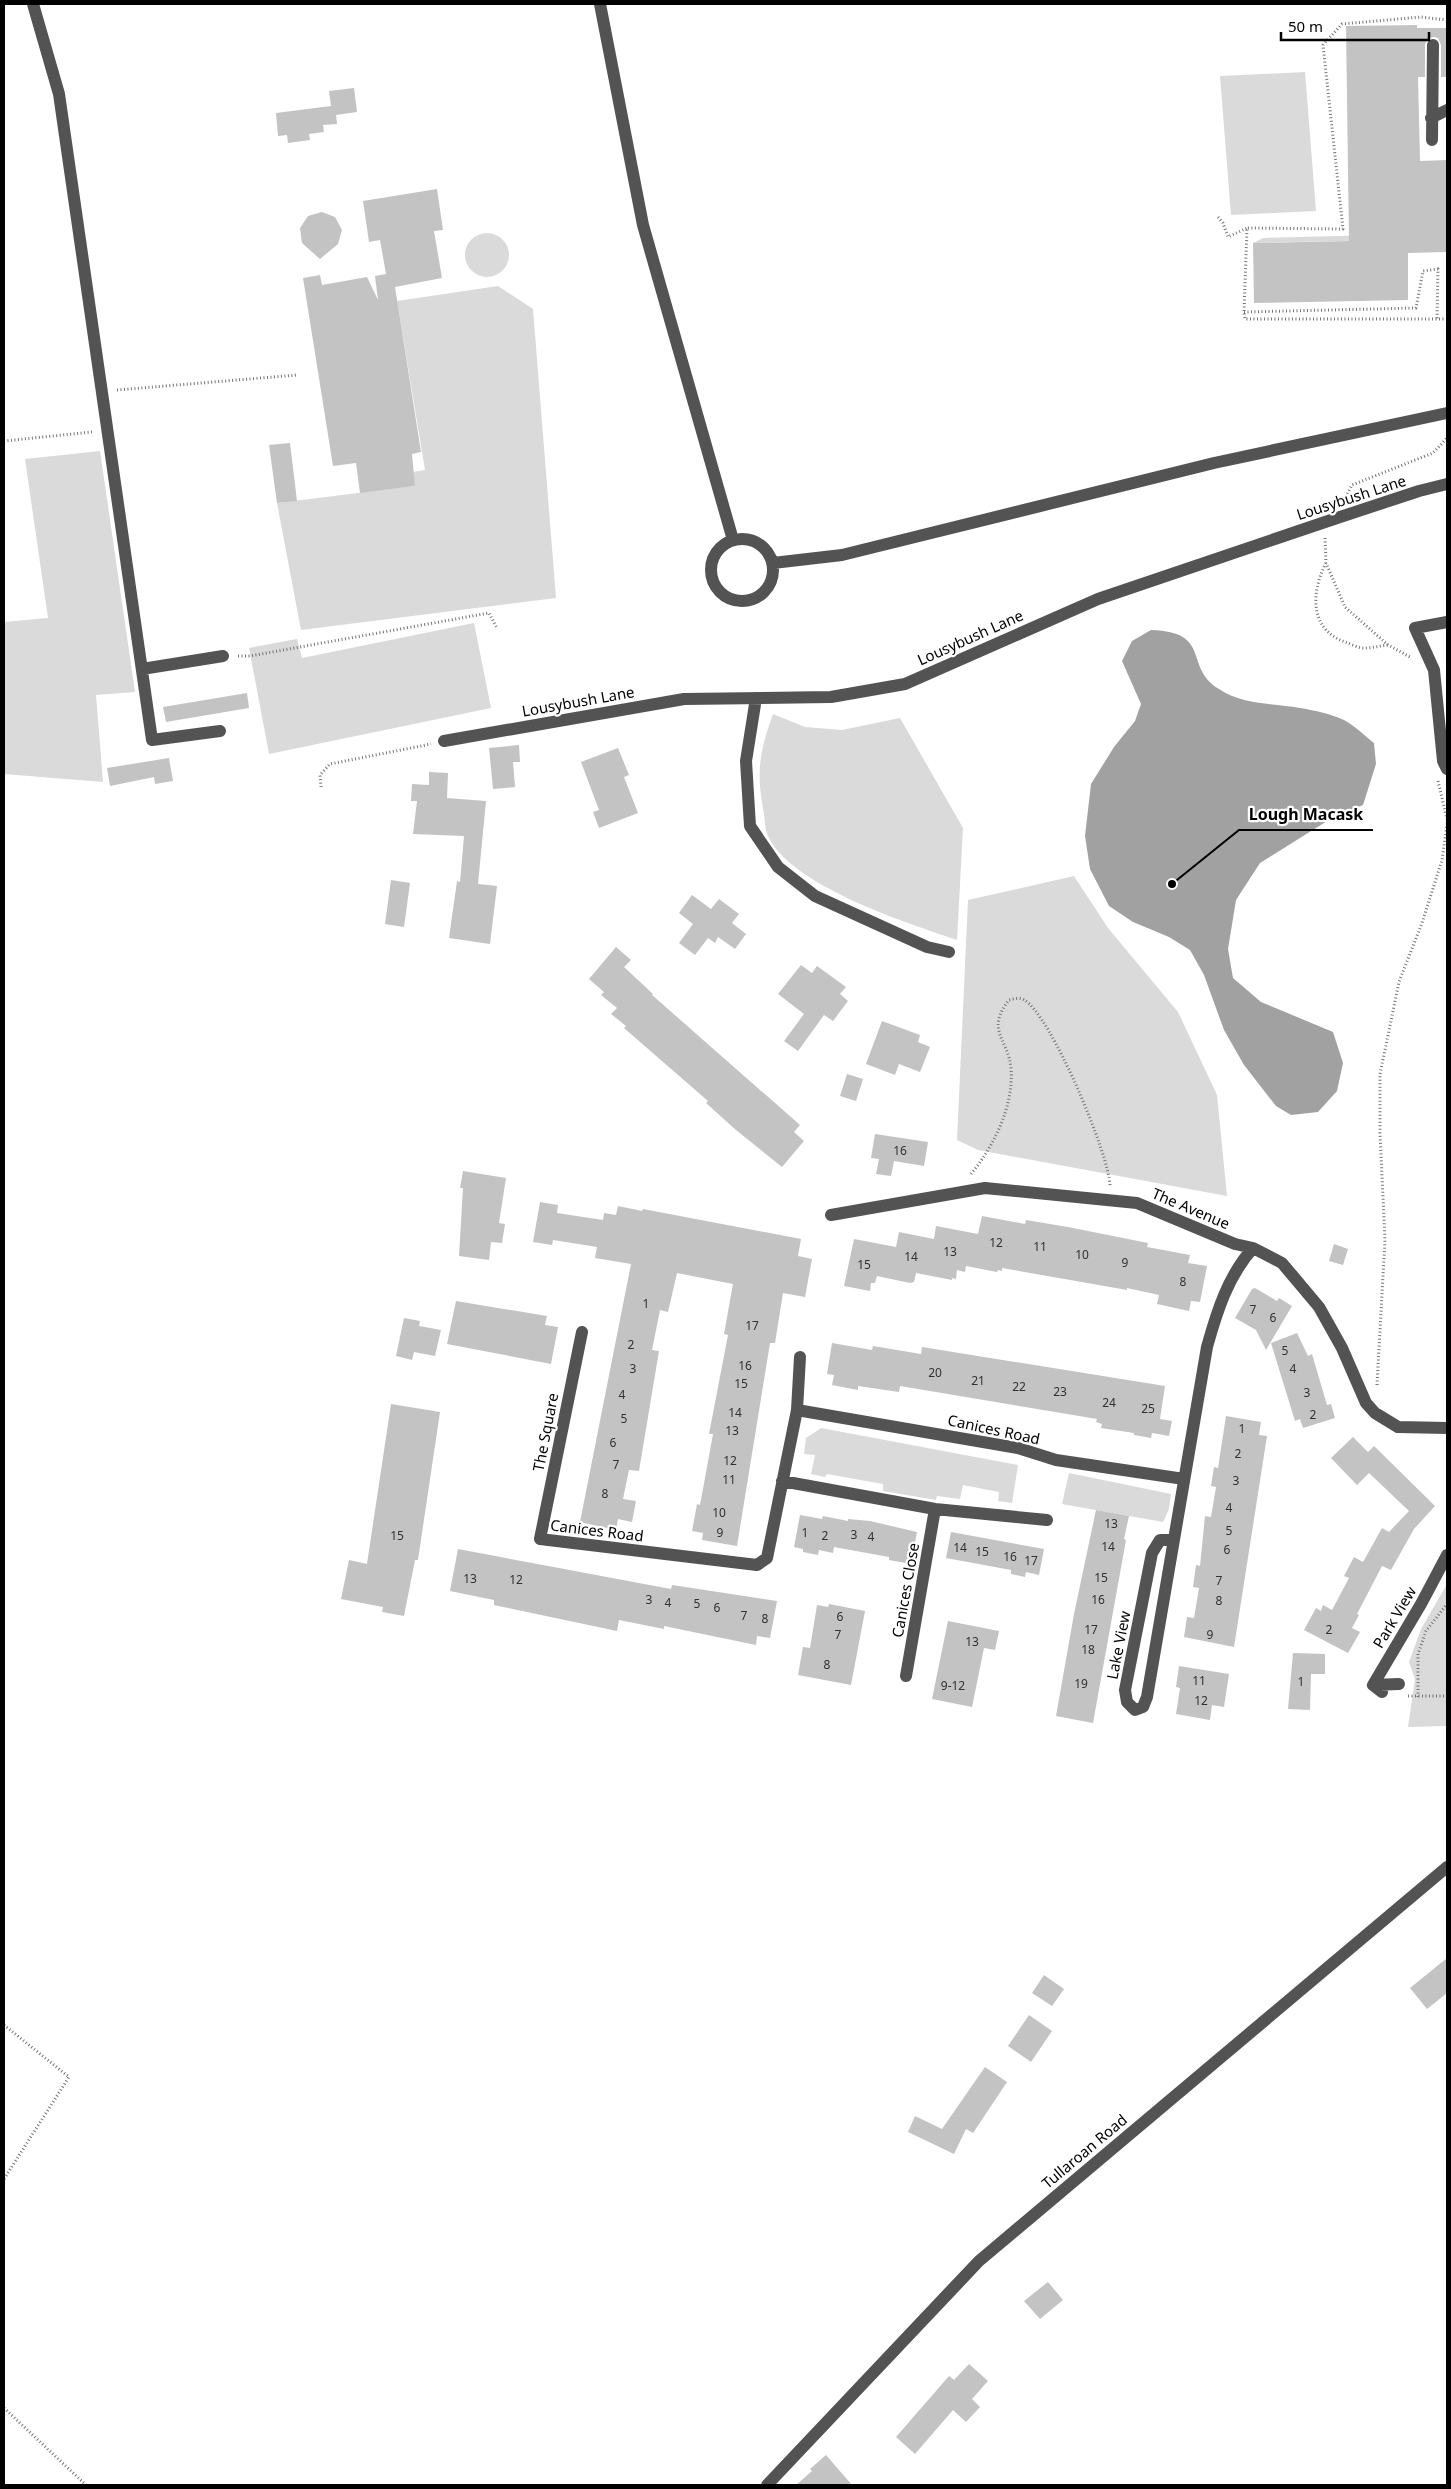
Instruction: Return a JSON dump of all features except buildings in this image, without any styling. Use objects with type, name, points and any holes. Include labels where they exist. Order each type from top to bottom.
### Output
[{"type":"street","points":[[33,4],[59,94],[152,740],[220,731]]},
{"type":"street","points":[[600,4],[643,225],[733,540]]},
{"type":"street","points":[[1432,140],[1433,45]]},
{"type":"street","points":[[1431,118],[1447,110]]},
{"type":"street","points":[[773,563],[842,555],[1214,463],[1447,414]]},
{"type":"street","name":"Lousybush Lane","points":[[444,741],[684,699],[831,697],[905,684],[1098,599],[1345,515],[1447,484]]},
{"type":"street","points":[[741,538],[755,541],[766,549],[773,563],[773,579],[765,592],[751,600],[736,601],[722,594],[712,581],[711,565],[717,551],[733,540],[741,538]]},
{"type":"street","points":[[1441,772],[1443,761],[1434,670],[1415,628],[1447,622]]},
{"type":"street","points":[[142,669],[223,656]]},
{"type":"street","points":[[756,698],[746,761],[750,826],[778,867],[815,896],[928,946],[949,952]]},
{"type":"street","name":"The Avenue","points":[[831,1215],[985,1188],[1137,1203],[1235,1244],[1253,1248],[1282,1263],[1319,1307],[1342,1348],[1366,1404],[1375,1413],[1398,1426],[1447,1428]]},
{"type":"street","name":"Lake View","points":[[1172,1540],[1160,1540],[1152,1553],[1125,1690],[1127,1702],[1135,1710],[1143,1707],[1147,1697],[1197,1401],[1215,1319],[1238,1266],[1253,1248]]},
{"type":"street","name":"The Square","points":[[540,1539],[582,1332]]},
{"type":"street","name":"Canices Road","points":[[540,1539],[757,1565],[767,1558],[797,1410],[800,1357]]},
{"type":"street","name":"Canices Road","points":[[797,1410],[1018,1448],[1056,1460],[1184,1479]]},
{"type":"street","points":[[782,1481],[935,1508],[1047,1520]]},
{"type":"street","name":"Canices Close","points":[[906,1676],[935,1508]]},
{"type":"street","name":"Park View","points":[[1399,1684],[1377,1688],[1447,1555]]},
{"type":"street","name":"Tullaroan Road","points":[[767,2485],[979,2261],[1447,1867]]},
{"type":"path","points":[[1218,217],[1223,223],[1228,237],[1247,228],[1343,229],[1323,45],[1342,24],[1421,17],[1447,20]]},
{"type":"path","points":[[1247,228],[1245,319],[1447,319]]},
{"type":"path","points":[[1244,312],[1416,308],[1423,271],[1438,269],[1437,319]]},
{"type":"path","points":[[102,391],[297,374]]},
{"type":"path","points":[[4,441],[107,429]]},
{"type":"path","points":[[1345,515],[1344,499],[1352,485],[1433,453],[1447,438]]},
{"type":"path","points":[[1325,538],[1326,563],[1345,607],[1388,645],[1415,660]]},
{"type":"path","points":[[1326,563],[1317,579],[1316,608],[1321,626],[1339,640],[1362,648],[1388,645]]},
{"type":"path","points":[[223,656],[250,656],[489,613],[496,628]]},
{"type":"path","points":[[320,787],[320,776],[330,764],[444,741]]},
{"type":"path","points":[[1441,772],[1447,819]]},
{"type":"path","points":[[1375,1413],[1385,1240],[1380,1133],[1380,1074],[1399,982],[1422,923],[1442,860],[1447,824]]},
{"type":"path","points":[[954,1194],[973,1172],[994,1138],[1006,1112],[1011,1068],[997,1028],[1002,1009],[1009,1000],[1018,998],[1024,999],[1042,1018],[1079,1092],[1105,1161],[1110,1183],[1110,1200]]},
{"type":"path","points":[[1418,1697],[1418,1654],[1426,1631],[1447,1604]]},
{"type":"path","points":[[4,2025],[69,2077],[4,2179]]},
{"type":"path","points":[[4,2408],[86,2485]]},
{"type":"shaded area","points":[[1305,72],[1316,211],[1231,215],[1220,76]]},
{"type":"shaded area","points":[[491,233],[503,239],[508,246],[508,264],[503,271],[496,276],[483,277],[475,274],[468,267],[465,251],[468,243],[475,236]]},
{"type":"shaded area","points":[[1377,235],[1388,240],[1253,243],[1263,238]]},
{"type":"shaded area","points":[[498,286],[533,309],[556,598],[301,630],[277,503],[415,486],[413,472],[425,470],[397,301]]},
{"type":"shaded area","points":[[100,451],[135,692],[96,695],[103,782],[4,774],[4,622],[48,618],[25,459]]},
{"type":"shaded area","points":[[474,623],[491,708],[269,754],[249,648],[297,639],[302,658]]},
{"type":"shaded area","points":[[1151,630],[1170,632],[1183,637],[1195,652],[1202,671],[1208,680],[1228,694],[1258,703],[1322,712],[1348,722],[1374,743],[1376,764],[1363,805],[1332,818],[1260,863],[1236,900],[1228,949],[1233,978],[1261,1002],[1333,1032],[1343,1063],[1337,1091],[1318,1112],[1291,1115],[1276,1106],[1244,1065],[1224,1030],[1204,975],[1190,950],[1169,937],[1133,922],[1109,906],[1090,869],[1085,836],[1091,784],[1114,747],[1135,721],[1141,704],[1122,661],[1132,641]]},
{"type":"shaded area","points":[[773,714],[805,727],[842,730],[900,718],[963,828],[957,940],[881,913],[852,900],[800,871],[781,854],[767,834],[760,786],[760,763]]},
{"type":"shaded area","points":[[1074,876],[1108,928],[1178,1012],[1217,1095],[1227,1196],[978,1150],[957,1140],[968,900]]},
{"type":"shaded area","points":[[821,1428],[1018,1465],[1012,1503],[998,1501],[999,1492],[963,1485],[960,1499],[937,1496],[936,1500],[883,1491],[883,1484],[827,1474],[825,1477],[811,1474],[815,1455],[804,1454],[806,1438]]},
{"type":"shaded area","points":[[1069,1473],[1171,1494],[1169,1509],[1163,1522],[1062,1504]]},
{"type":"shaded area","points":[[1447,1584],[1447,1726],[1408,1727],[1415,1679],[1409,1662],[1421,1629]]},
{"type":"place","name":"Lough Macask","points":[[1172,884]]}]
